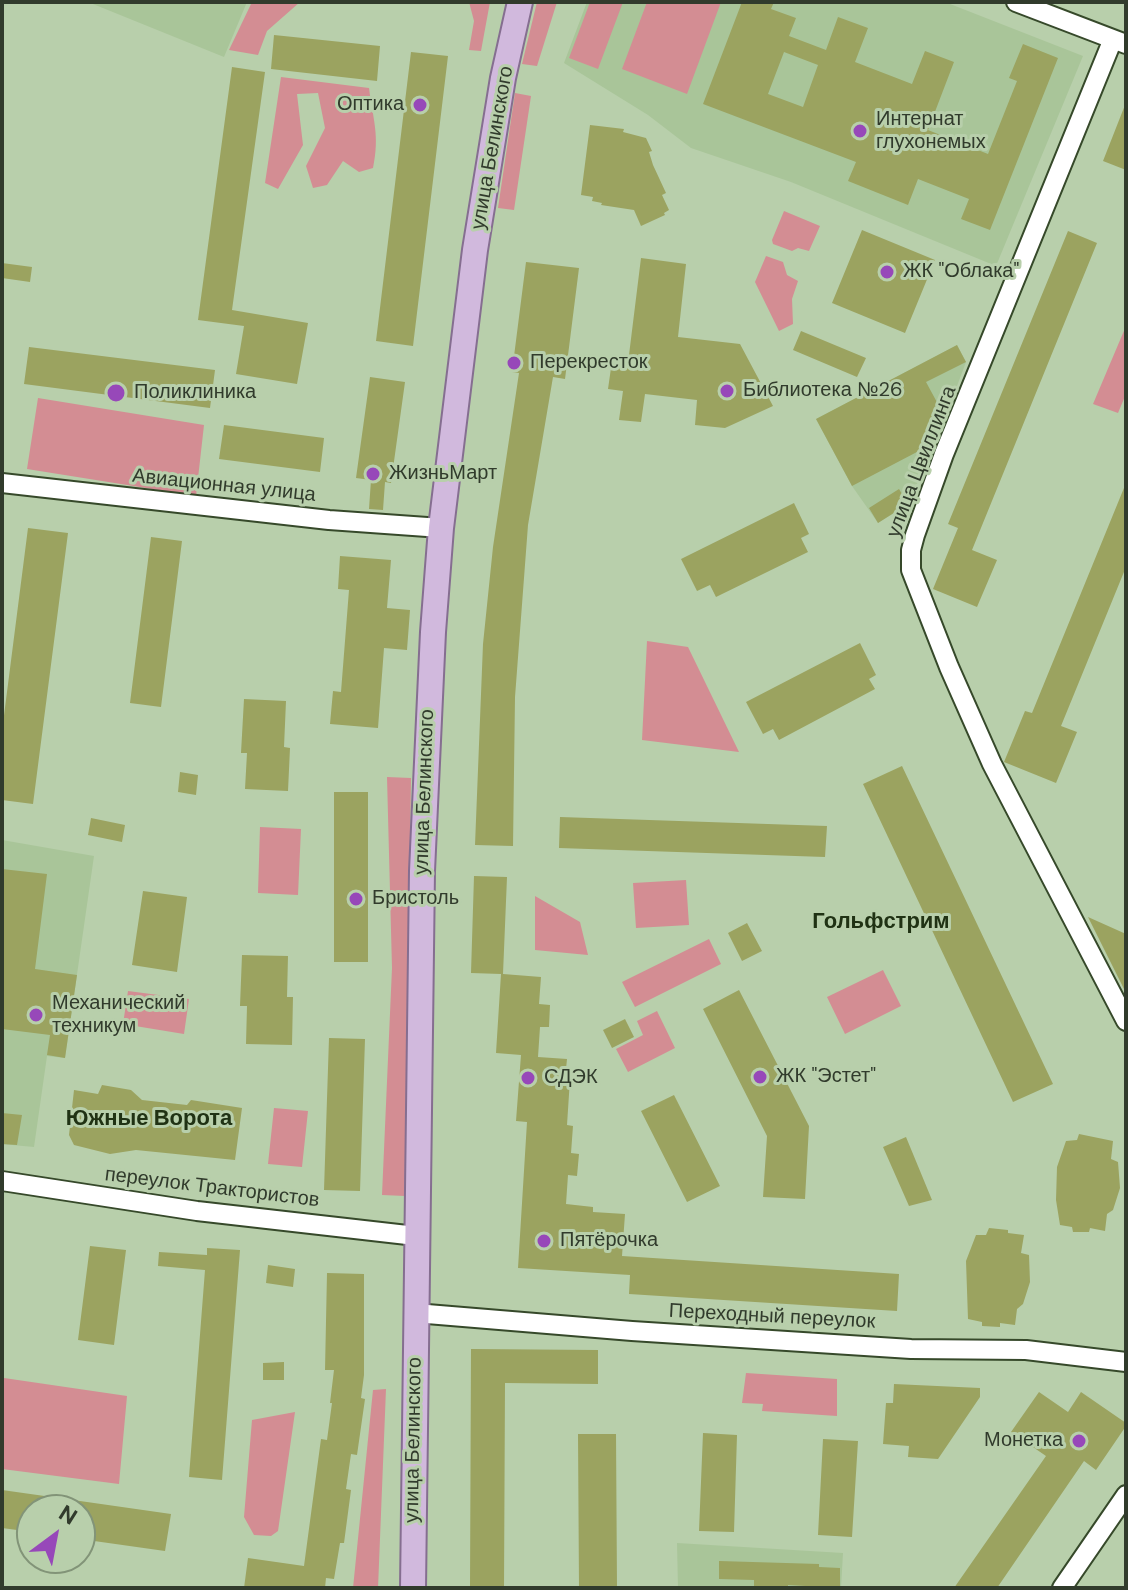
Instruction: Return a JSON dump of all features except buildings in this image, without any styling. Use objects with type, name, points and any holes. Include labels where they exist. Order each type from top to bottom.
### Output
[{"type":"main road","name":"улица Белинского","points":[[413,1588],[425,773],[441,528],[475,250],[503,78],[520,2]]},
{"type":"street","points":[[1016,2],[1119,42]]},
{"type":"street","name":"улица Цвиллинга","points":[[1119,42],[944,454],[915,535],[911,570],[943,654],[992,764],[1126,1021]]},
{"type":"street","name":"Авиационная улица","points":[[2,483],[297,516],[441,528]]},
{"type":"street","name":"переулок Трактористов","points":[[2,1181],[197,1211],[416,1236]]},
{"type":"street","name":"Переходный переулок","points":[[415,1313],[911,1349],[1026,1350],[1126,1362]]},
{"type":"street","points":[[1062,1588],[1126,1495]]},
{"type":"shaded area","points":[[88,2],[247,2],[224,57]]},
{"type":"shaded area","points":[[252,2],[300,2],[267,31],[258,55],[229,50]]},
{"type":"shaded area","points":[[469,2],[490,2],[481,51],[469,50],[474,21]]},
{"type":"shaded area","points":[[537,2],[557,2],[537,66],[522,64]]},
{"type":"shaded area","name":"Интернат глухонемых","points":[[587,2],[945,2],[1083,56],[996,266],[791,182],[691,148],[648,115],[564,63]]},
{"type":"shaded area","points":[[590,2],[623,2],[598,69],[569,58]]},
{"type":"shaded area","points":[[647,2],[721,2],[687,94],[622,69]]},
{"type":"shaded area","points":[[281,77],[369,88],[376,137],[373,168],[359,172],[343,161],[327,185],[313,188],[306,166],[325,128],[318,93],[297,94],[303,145],[278,189],[265,183]]},
{"type":"shaded area","points":[[515,93],[531,96],[514,210],[498,208]]},
{"type":"shaded area","points":[[784,211],[820,226],[809,251],[798,248],[792,251],[773,244]]},
{"type":"shaded area","points":[[766,256],[783,262],[787,275],[798,281],[792,299],[793,324],[779,331],[755,282]]},
{"type":"shaded area","points":[[1126,326],[1126,394],[1118,413],[1093,404]]},
{"type":"shaded area","points":[[957,345],[966,362],[936,442],[908,504],[878,523],[852,486],[816,419]]},
{"type":"shaded area","points":[[38,398],[204,425],[196,496],[27,469]]},
{"type":"shaded area","points":[[647,641],[688,647],[739,752],[642,740]]},
{"type":"shaded area","points":[[387,777],[411,778],[405,1196],[382,1195],[392,968]]},
{"type":"shaded area","points":[[260,827],[301,829],[298,895],[258,893]]},
{"type":"shaded area","name":"Механический техникум","points":[[2,840],[94,856],[65,1058],[47,1056],[34,1147],[2,1144]]},
{"type":"shaded area","points":[[686,880],[689,925],[636,928],[633,883]]},
{"type":"shaded area","points":[[535,896],[580,922],[588,955],[535,950]]},
{"type":"shaded area","points":[[709,939],[721,964],[635,1007],[622,982]]},
{"type":"shaded area","points":[[883,970],[901,1006],[845,1034],[827,997]]},
{"type":"shaded area","points":[[128,991],[189,999],[184,1034],[123,1024]]},
{"type":"shaded area","points":[[657,1011],[675,1048],[628,1072],[616,1049],[643,1035],[637,1021]]},
{"type":"shaded area","points":[[274,1108],[308,1111],[302,1167],[268,1164]]},
{"type":"shaded area","points":[[746,1373],[837,1379],[837,1416],[762,1411],[763,1404],[742,1403]]},
{"type":"shaded area","points":[[4,1378],[127,1396],[119,1484],[2,1469]]},
{"type":"shaded area","points":[[386,1389],[378,1588],[353,1588],[373,1390]]},
{"type":"shaded area","points":[[295,1412],[278,1531],[271,1536],[254,1535],[244,1517],[252,1420]]},
{"type":"shaded area","points":[[677,1543],[843,1553],[841,1588],[678,1588]]},
{"type":"place","name":"Оптика","points":[[420,105]]},
{"type":"place","name":"Интернат глухонемых","points":[[860,131]]},
{"type":"place","name":"ЖК \"Облака\"","points":[[887,272]]},
{"type":"place","name":"Перекресток","points":[[514,363]]},
{"type":"place","name":"Библиотека №26","points":[[727,391]]},
{"type":"place","name":"Поликлиника","points":[[116,393]]},
{"type":"place","name":"ЖизньМарт","points":[[373,474]]},
{"type":"place","name":"Бристоль","points":[[356,899]]},
{"type":"place","name":"Механический техникум","points":[[36,1015]]},
{"type":"place","name":"ЖК \"Эстет\"","points":[[760,1077]]},
{"type":"place","name":"СДЭК","points":[[528,1078]]},
{"type":"place","name":"Пятёрочка","points":[[544,1241]]},
{"type":"place","name":"Монетка","points":[[1079,1441]]},
{"type":"district","name":"Гольфстрим","points":[[881,922]]},
{"type":"district","name":"Южные Ворота","points":[[149,1119]]}]
